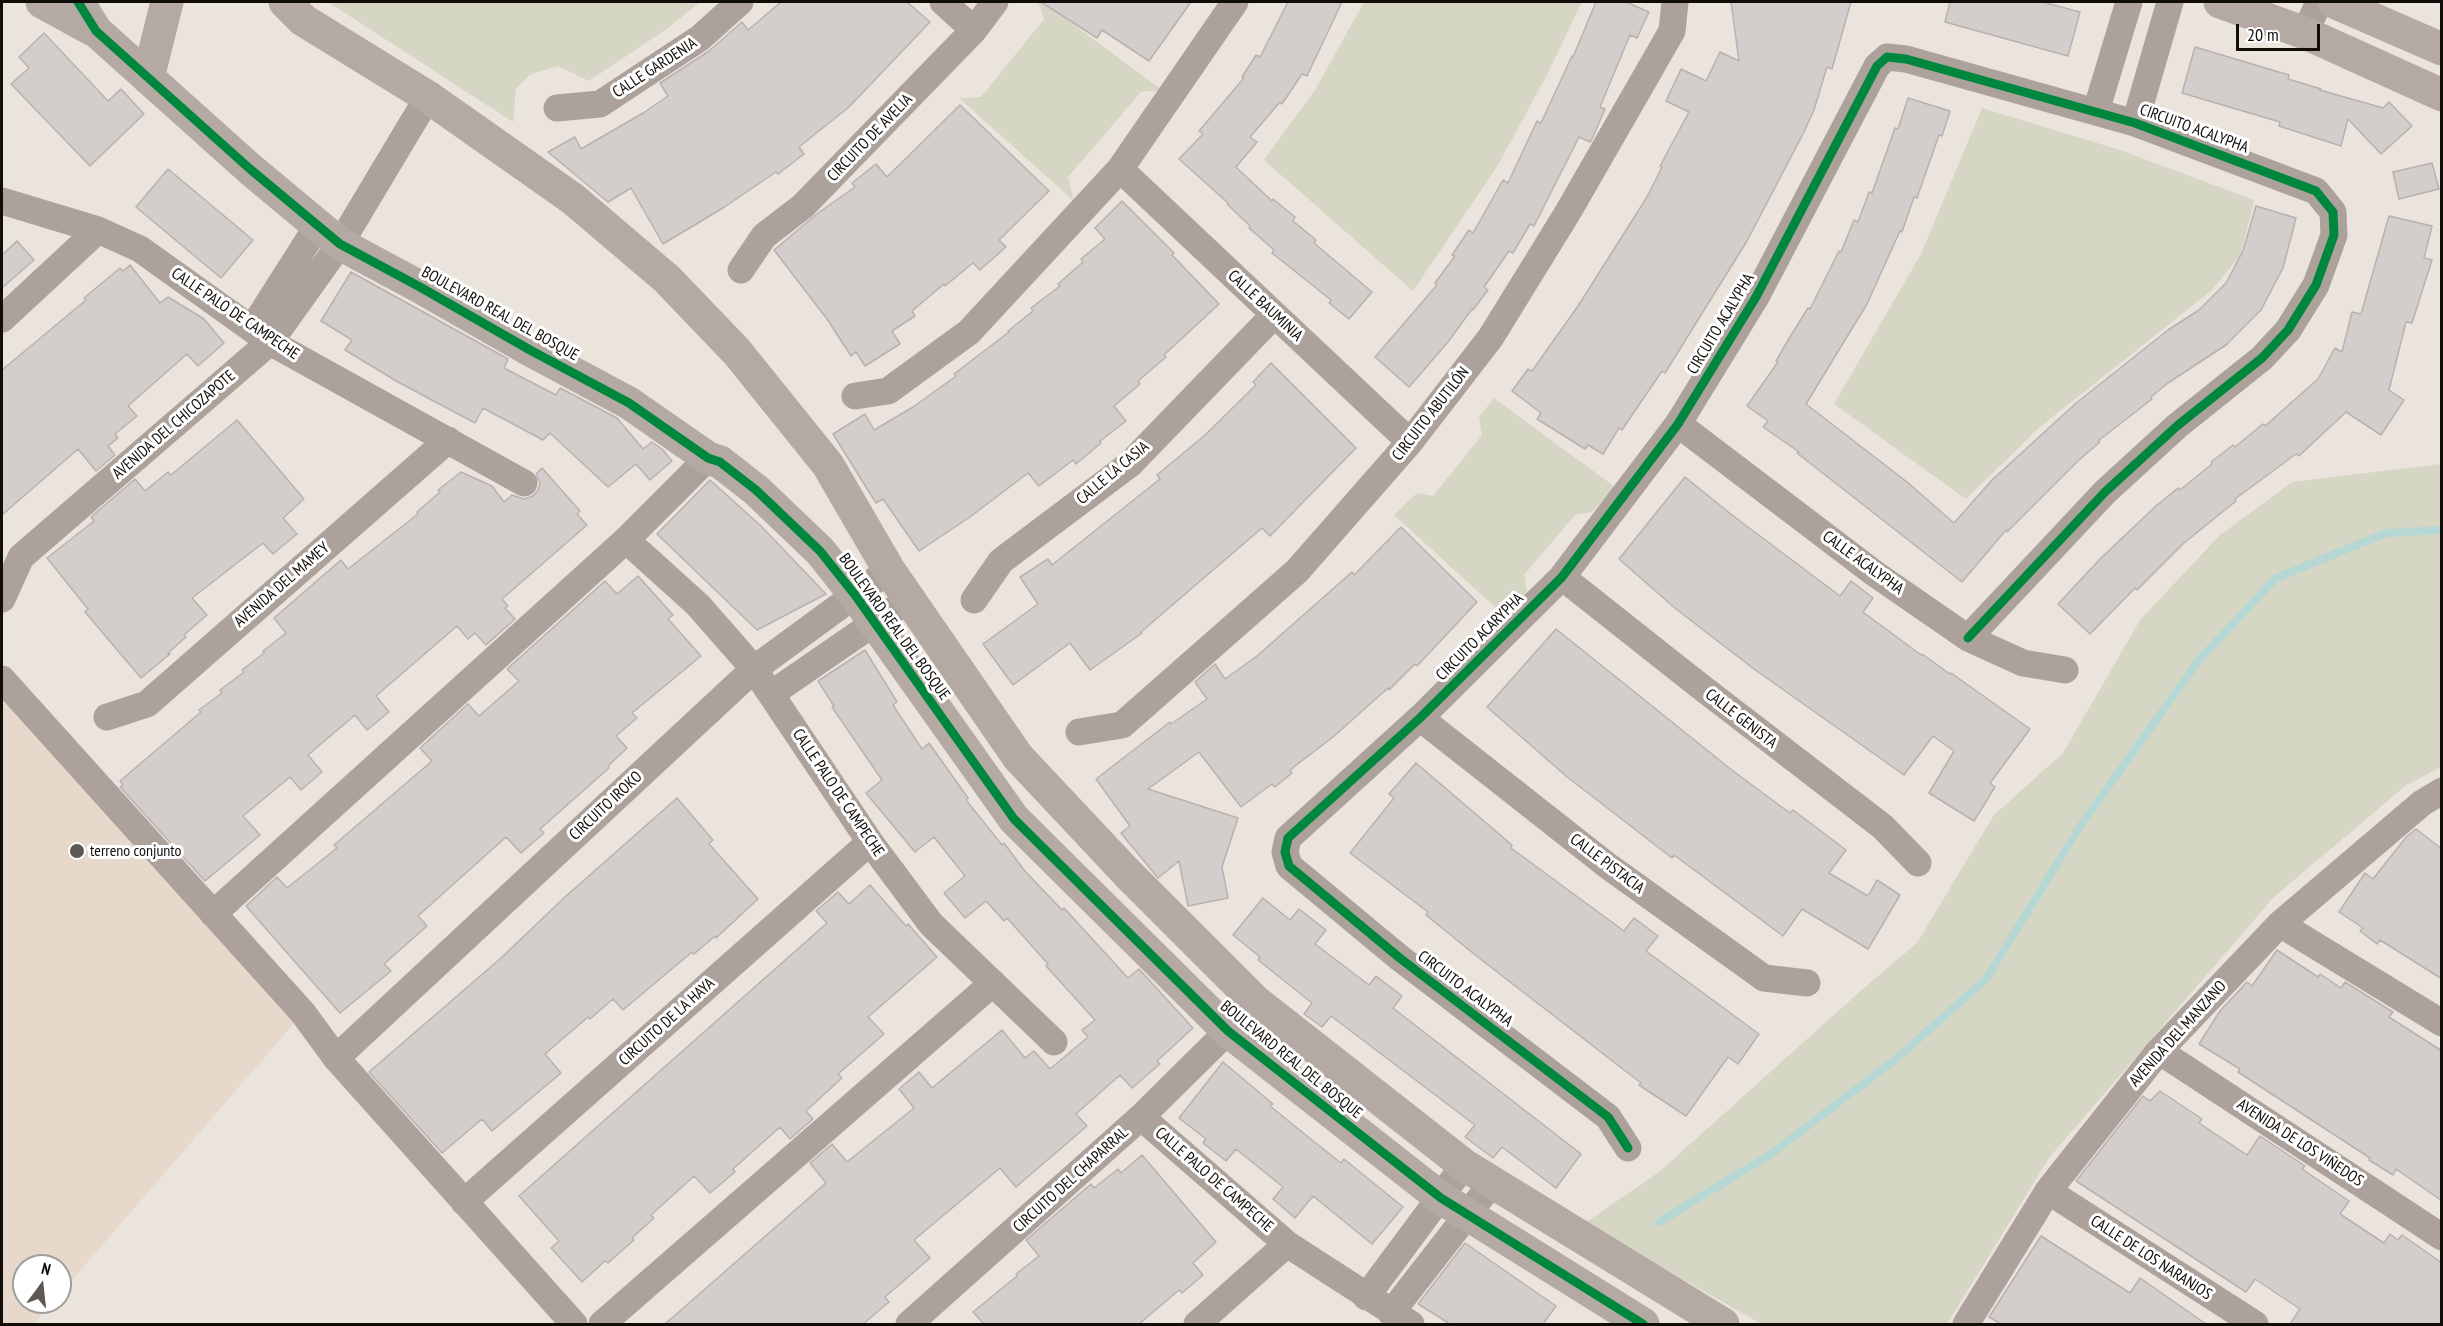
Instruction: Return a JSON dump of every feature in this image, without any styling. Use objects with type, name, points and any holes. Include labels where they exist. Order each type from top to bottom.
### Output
[{"type":"street","points":[[42,2],[96,31]]},
{"type":"street","name":"BOULEVARD REAL DEL BOSQUE","points":[[78,2],[96,31],[250,169],[329,234],[530,350],[629,403],[708,458],[720,462],[756,490],[820,551],[855,595],[1014,819],[1228,1031],[1454,1207],[1643,1324]]},
{"type":"street","points":[[148,78],[167,2]]},
{"type":"street","name":"BOULEVARD REAL DEL BOSQUE","points":[[285,2],[303,20],[428,97],[573,199],[667,279],[737,352],[828,465],[889,570],[1018,756],[1128,874],[1255,1001],[1464,1165],[1723,1324]]},
{"type":"street","name":"CALLE GARDENIA","points":[[557,108],[600,104],[700,38],[740,2]]},
{"type":"street","points":[[943,2],[974,30]]},
{"type":"street","name":"CIRCUITO DE AVELIA","points":[[741,270],[764,236],[803,206],[974,30],[995,2]]},
{"type":"street","points":[[855,396],[888,391],[969,332],[1120,170],[1235,2]]},
{"type":"street","name":"CIRCUITO ABUTILÓN","points":[[1078,732],[1122,725],[1131,718],[1297,571],[1410,442],[1491,337],[1568,212],[1672,31],[1675,2]]},
{"type":"street","points":[[2096,111],[2129,2]]},
{"type":"street","points":[[2135,123],[2170,2]]},
{"type":"street","points":[[2220,2],[2305,33],[2442,95]]},
{"type":"street","points":[[2305,33],[2319,2]]},
{"type":"street","points":[[2334,2],[2442,49]]},
{"type":"street","name":"CIRCUITO ACALYPHA","points":[[1678,424],[1756,297],[1826,168],[1877,66],[1887,57],[1906,59],[2135,123],[2316,191],[2333,212],[2334,235],[2316,285],[2288,330],[2262,358],[2177,426],[2105,492],[1968,638]]},
{"type":"street","name":"AVENIDA DEL CHICOZAPOTE","points":[[2,599],[21,558],[261,335],[329,234],[428,97]]},
{"type":"street","name":"CALLE BAUMINIA","points":[[1120,170],[1410,442]]},
{"type":"street","name":"CALLE PALO DE CAMPECHE","points":[[2,201],[98,230],[140,249],[261,335],[524,483]]},
{"type":"street","points":[[2,319],[98,230]]},
{"type":"street","name":"CALLE LA CASIA","points":[[974,600],[1002,561],[1130,464],[1274,315]]},
{"type":"street","name":"CIRCUITO ACARYPHA","points":[[1285,852],[1288,838],[1420,718],[1562,577],[1678,424]]},
{"type":"street","name":"CALLE ACALYPHA","points":[[1678,424],[1874,573],[1968,638],[2023,663],[2065,670]]},
{"type":"street","name":"AVENIDA DEL MAMEY","points":[[107,717],[147,704],[448,440]]},
{"type":"street","points":[[213,914],[626,540],[708,458]]},
{"type":"street","name":"CALLE PALO DE CAMPECHE","points":[[626,540],[698,605],[754,669],[870,842],[931,924],[1054,1042]]},
{"type":"street","name":"CIRCUITO IROKO","points":[[336,1058],[754,669],[889,570]]},
{"type":"street","name":"CALLE GENISTA","points":[[1562,577],[1695,683],[1883,827],[1918,863]]},
{"type":"street","points":[[771,694],[909,599]]},
{"type":"street","points":[[2,679],[303,1013],[336,1058],[574,1324]]},
{"type":"street","name":"CALLE PISTACIA","points":[[1420,718],[1608,866],[1764,978],[1807,983]]},
{"type":"street","name":"AVENIDA DEL MANZANO","points":[[1966,1324],[2048,1191],[2159,1051],[2280,924],[2435,803]]},
{"type":"street","name":"CIRCUITO DE LA HAYA","points":[[464,1202],[870,842]]},
{"type":"street","name":"CIRCUITO ACALYPHA","points":[[1285,852],[1289,866],[1401,959],[1608,1117],[1628,1148]]},
{"type":"street","points":[[2280,924],[2442,1023]]},
{"type":"street","points":[[602,1324],[993,983]]},
{"type":"street","name":"CIRCUITO DEL CHAPARRAL","points":[[909,1324],[1141,1117],[1228,1031]]},
{"type":"street","name":"AVENIDA DE LOS VIÑEDOS","points":[[2159,1051],[2442,1237]]},
{"type":"street","name":"CALLE PALO DE CAMPECHE","points":[[1141,1117],[1287,1244]]},
{"type":"street","points":[[1197,1324],[1287,1244],[1401,1319],[1454,1207],[1464,1165]]},
{"type":"street","points":[[1366,1297],[1454,1207],[1492,1183]]},
{"type":"street","name":"CALLE DE LOS NARANJOS","points":[[2048,1191],[2255,1324]]},
{"type":"shaded area","name":"terreno conjunto","points":[[2,690],[303,1013],[72,1280],[72,1254],[12,1254],[12,1314],[43,1314],[34,1324],[2,1324]]},
{"type":"green space","points":[[328,2],[700,2],[667,29],[589,81],[558,66],[531,74],[516,88],[513,122]]},
{"type":"green space","points":[[1038,2],[1043,2],[1162,90],[1141,92],[1068,177],[1074,201],[959,98],[981,97],[1044,19]]},
{"type":"green space","points":[[1364,2],[1582,2],[1547,75],[1498,165],[1413,291],[1264,160],[1315,90]]},
{"type":"green space","points":[[1982,108],[2120,150],[2254,200],[2241,255],[2211,291],[2041,426],[1966,499],[1834,404],[1921,254]]},
{"type":"green space","points":[[1494,398],[1615,487],[1592,512],[1575,515],[1524,575],[1528,597],[1508,619],[1394,515],[1417,493],[1433,496],[1482,435],[1479,417]]},
{"type":"green space","points":[[2441,464],[2441,767],[2405,786],[2273,898],[2049,1158],[1947,1324],[1761,1324],[1585,1223],[1659,1172],[1917,943],[1994,815],[2063,753],[2140,620],[2220,535],[2292,482]]},
{"type":"building","points":[[781,2],[907,2],[930,22],[849,107],[799,147],[804,154],[778,174],[776,172],[723,208],[663,244],[631,188],[608,202],[548,152],[575,137],[581,149],[643,113],[668,96],[660,83],[709,51],[742,22],[748,30]]},
{"type":"building","points":[[1041,2],[1191,2],[1149,61],[1102,30],[1097,38]]},
{"type":"building","points":[[1288,2],[1342,2],[1307,76],[1302,74],[1282,104],[1280,102],[1250,137],[1257,142],[1236,167],[1272,201],[1273,199],[1295,217],[1293,221],[1316,240],[1314,243],[1372,292],[1349,319],[1329,303],[1331,300],[1272,253],[1274,250],[1249,228],[1250,226],[1228,203],[1179,159],[1203,134],[1199,131],[1244,78],[1242,77],[1256,55],[1260,57]]},
{"type":"building","points":[[1596,2],[1626,2],[1649,12],[1637,38],[1630,35],[1600,107],[1605,109],[1592,139],[1590,142],[1579,137],[1534,226],[1530,224],[1513,253],[1509,251],[1484,287],[1488,290],[1448,342],[1409,387],[1375,357],[1437,285],[1435,283],[1455,256],[1452,255],[1469,230],[1473,233],[1503,180],[1508,183],[1537,121],[1541,123],[1573,57]]},
{"type":"building","points":[[1731,2],[1851,2],[1832,69],[1827,67],[1814,110],[1803,134],[1747,241],[1665,373],[1662,371],[1622,430],[1619,428],[1603,454],[1588,445],[1585,449],[1537,419],[1541,413],[1512,391],[1528,369],[1532,371],[1578,306],[1647,197],[1662,167],[1660,166],[1689,112],[1666,101],[1681,69],[1706,81],[1720,52],[1739,61]]},
{"type":"building","points":[[1950,2],[2042,2],[2080,12],[2068,56],[1945,22]]},
{"type":"building","points":[[44,33],[108,101],[121,89],[144,114],[90,166],[11,84],[29,68],[19,57]]},
{"type":"building","points":[[2195,47],[2289,75],[2288,79],[2383,108],[2389,102],[2412,126],[2381,154],[2348,119],[2341,146],[2279,126],[2280,122],[2182,93]]},
{"type":"building","points":[[1908,98],[1950,111],[1942,136],[1939,135],[1917,198],[1914,197],[1902,232],[1900,231],[1867,304],[1806,404],[1907,482],[1954,523],[1992,480],[2075,404],[2168,330],[2199,310],[2226,283],[2243,251],[2256,206],[2296,218],[2283,268],[2261,310],[2226,345],[2168,383],[2151,397],[2152,399],[2098,441],[2100,442],[2007,532],[2006,530],[1962,582],[1797,453],[1799,452],[1763,427],[1768,421],[1747,406],[1778,362],[1776,361],[1808,308],[1810,309],[1839,251],[1841,252],[1854,220],[1858,222],[1869,192],[1872,193],[1895,128],[1898,129]]},
{"type":"building","points":[[960,105],[1049,191],[999,240],[1006,247],[980,270],[973,263],[912,311],[915,316],[892,331],[900,344],[865,366],[856,352],[851,356],[827,319],[774,250],[818,213],[855,187],[852,183],[876,164],[887,177]]},
{"type":"building","points":[[2432,163],[2439,189],[2399,199],[2393,172]]},
{"type":"building","points":[[168,169],[253,240],[221,278],[136,207]]},
{"type":"building","points":[[1122,201],[1174,253],[1172,255],[1219,304],[1164,355],[1166,357],[1138,381],[1140,384],[1114,406],[1126,421],[1076,464],[1073,460],[1039,486],[1028,473],[970,517],[919,551],[883,499],[876,503],[833,434],[865,414],[874,430],[913,407],[956,376],[954,374],[1033,311],[1031,308],[1060,286],[1058,284],[1083,262],[1081,259],[1105,239],[1095,228]]},
{"type":"building","points":[[2389,216],[2432,226],[2424,258],[2432,260],[2412,323],[2406,322],[2389,390],[2404,400],[2381,435],[2346,412],[2299,456],[2296,454],[2235,499],[2236,501],[2184,543],[2090,634],[2058,604],[2100,559],[2156,506],[2178,488],[2180,490],[2233,445],[2235,447],[2263,424],[2265,426],[2318,379],[2335,348],[2342,352],[2352,312],[2361,314]]},
{"type":"building","points":[[17,241],[34,260],[2,288],[2,255]]},
{"type":"building","points":[[130,265],[160,303],[168,297],[204,319],[224,343],[198,366],[187,354],[128,406],[137,416],[115,434],[118,438],[108,446],[115,455],[96,471],[78,449],[2,515],[2,370],[86,300],[84,298],[120,268],[123,271]]},
{"type":"building","points":[[351,272],[508,359],[504,368],[556,395],[560,388],[617,418],[643,449],[652,442],[662,449],[672,461],[650,480],[636,464],[608,487],[550,433],[543,440],[483,408],[475,423],[398,382],[345,350],[352,340],[321,321]]},
{"type":"building","points":[[1271,363],[1356,448],[1270,536],[1262,528],[1142,633],[1090,670],[1070,643],[1013,685],[983,644],[1038,604],[1020,577],[1048,559],[1052,565],[1160,479],[1157,475],[1204,436],[1256,385],[1253,382]]},
{"type":"building","points":[[237,420],[304,499],[283,518],[297,534],[273,554],[263,543],[192,598],[207,615],[184,635],[186,637],[168,653],[170,654],[141,678],[85,612],[88,609],[47,558],[94,521],[91,517],[135,479],[145,491],[168,472],[171,475]]},
{"type":"building","points":[[542,468],[580,511],[577,514],[587,525],[502,599],[508,606],[505,608],[515,619],[486,645],[475,633],[468,639],[457,626],[376,696],[389,712],[367,730],[355,715],[308,755],[322,772],[301,790],[290,777],[243,816],[260,835],[205,881],[120,787],[123,785],[120,781],[201,712],[199,710],[222,693],[220,690],[244,672],[242,670],[286,633],[274,618],[341,560],[348,569],[418,514],[417,512],[440,492],[438,490],[461,472],[492,486],[504,502],[512,495],[524,499],[533,496],[540,483],[536,474]]},
{"type":"building","points":[[1685,477],[1840,596],[1851,581],[1873,598],[1863,612],[1921,655],[1951,673],[2030,729],[1990,783],[1995,787],[1974,821],[1929,793],[1954,751],[1933,736],[1904,775],[1754,669],[1676,609],[1619,559]]},
{"type":"building","points":[[710,480],[761,526],[826,594],[757,630],[657,534]]},
{"type":"building","points":[[1401,527],[1477,602],[1417,666],[1415,664],[1389,690],[1388,688],[1333,737],[1290,770],[1292,773],[1275,787],[1272,784],[1241,807],[1199,752],[1148,789],[1238,818],[1222,867],[1228,898],[1188,906],[1179,861],[1158,878],[1121,833],[1130,826],[1096,779],[1170,722],[1171,724],[1207,699],[1195,682],[1215,664],[1225,679],[1257,656],[1352,572],[1354,575]]},
{"type":"building","points":[[638,576],[673,615],[668,619],[701,656],[632,713],[637,718],[616,736],[627,748],[608,766],[609,768],[540,829],[544,833],[521,853],[506,837],[418,916],[427,926],[384,964],[391,971],[340,1013],[246,906],[277,877],[287,888],[337,848],[334,845],[432,761],[420,748],[468,704],[479,716],[519,681],[507,669],[605,581],[617,594]]},
{"type":"building","points":[[1556,629],[1733,771],[1790,813],[1793,810],[1846,850],[1829,873],[1868,896],[1877,880],[1900,895],[1868,949],[1802,909],[1783,936],[1674,855],[1672,858],[1566,776],[1487,707]]},
{"type":"building","points":[[865,650],[897,702],[893,705],[922,749],[929,743],[968,798],[966,800],[1002,845],[1004,843],[1024,870],[1062,910],[1064,908],[1128,978],[1139,969],[1193,1028],[1157,1061],[1160,1064],[1132,1088],[1120,1075],[1076,1114],[1087,1126],[1016,1187],[1000,1168],[914,1240],[930,1258],[885,1297],[889,1302],[863,1324],[665,1324],[826,1183],[810,1163],[832,1144],[847,1162],[914,1108],[899,1089],[919,1072],[932,1088],[1002,1030],[1025,1058],[1034,1051],[1050,1069],[1088,1037],[1082,1030],[1095,1020],[1046,966],[1048,964],[1007,918],[1004,921],[986,901],[965,918],[944,893],[965,876],[934,837],[915,852],[866,793],[882,780],[832,707],[834,706],[818,681]]},
{"type":"building","points":[[1416,763],[1512,845],[1511,848],[1624,931],[1634,918],[1658,936],[1646,951],[1759,1034],[1738,1064],[1728,1057],[1686,1116],[1639,1085],[1641,1083],[1479,958],[1426,915],[1428,912],[1350,853],[1394,798],[1389,794]]},
{"type":"building","points":[[677,798],[713,840],[709,844],[758,899],[716,938],[715,936],[694,954],[692,952],[623,1010],[613,999],[590,1019],[588,1017],[545,1054],[561,1073],[492,1131],[482,1119],[442,1153],[369,1072],[501,958],[565,897]]},
{"type":"building","points":[[2416,829],[2442,849],[2442,979],[2380,940],[2377,944],[2360,931],[2363,928],[2339,912],[2365,873],[2373,879],[2407,836]]},
{"type":"building","points":[[870,885],[937,957],[868,1017],[884,1034],[838,1074],[842,1078],[806,1111],[813,1119],[790,1139],[780,1127],[733,1169],[735,1172],[710,1193],[694,1176],[651,1215],[654,1218],[632,1238],[634,1240],[608,1263],[605,1261],[582,1282],[551,1248],[559,1241],[519,1196],[827,923],[816,911],[838,892],[849,904]]},
{"type":"building","points":[[1263,898],[1290,920],[1299,909],[1326,930],[1315,944],[1369,985],[1376,976],[1402,996],[1393,1008],[1581,1154],[1556,1188],[1502,1147],[1493,1158],[1465,1137],[1475,1125],[1331,1016],[1322,1027],[1304,1014],[1312,1003],[1258,960],[1260,957],[1233,935]]},
{"type":"building","points":[[2277,950],[2318,977],[2320,974],[2341,988],[2345,982],[2393,1012],[2389,1017],[2442,1051],[2442,1201],[2396,1169],[2393,1175],[2369,1160],[2370,1158],[2238,1072],[2240,1069],[2199,1044],[2220,1011],[2247,982],[2252,986]]},
{"type":"building","points":[[1223,1062],[1273,1104],[1270,1106],[1317,1144],[1341,1163],[1344,1159],[1403,1207],[1372,1244],[1313,1196],[1295,1218],[1273,1199],[1283,1187],[1236,1149],[1226,1161],[1203,1143],[1206,1139],[1179,1118]]},
{"type":"building","points":[[2160,1091],[2202,1119],[2199,1123],[2247,1155],[2260,1136],[2305,1166],[2302,1169],[2349,1201],[2340,1214],[2384,1243],[2390,1234],[2398,1240],[2402,1235],[2442,1263],[2442,1324],[2290,1324],[2300,1309],[2255,1279],[2246,1292],[2076,1181],[2143,1096],[2150,1101]]},
{"type":"building","points":[[1142,1155],[1216,1242],[1193,1263],[1203,1275],[1182,1293],[1179,1290],[1139,1324],[984,1324],[973,1312],[1039,1256],[1026,1240],[1091,1184],[1094,1188],[1118,1169],[1121,1173]]},
{"type":"building","points":[[2041,1236],[2130,1293],[2140,1278],[2206,1324],[2001,1324],[1989,1317]]},
{"type":"building","points":[[1465,1243],[1556,1306],[1543,1324],[1450,1324],[1418,1304]]},
{"type":"waterway","points":[[1659,1222],[1771,1154],[1896,1059],[1986,979],[2081,825],[2199,660],[2276,578],[2386,533],[2442,530]]},
{"type":"cycle path","points":[[78,2],[96,31],[250,169],[340,244],[629,403],[708,458],[720,462],[756,490],[820,551],[855,595],[1014,819],[1228,1031],[1441,1198],[1643,1324]]},
{"type":"cycle path","points":[[1628,1148],[1608,1117],[1401,959],[1289,866],[1285,852],[1288,838],[1420,718],[1562,577],[1678,424],[1756,297],[1877,66],[1887,57],[1906,59],[2135,123],[2316,191],[2333,212],[2334,235],[2316,285],[2288,330],[2262,358],[2177,426],[2105,492],[1968,638]]},
{"type":"place","name":"terreno conjunto","points":[[77,851]]}]
